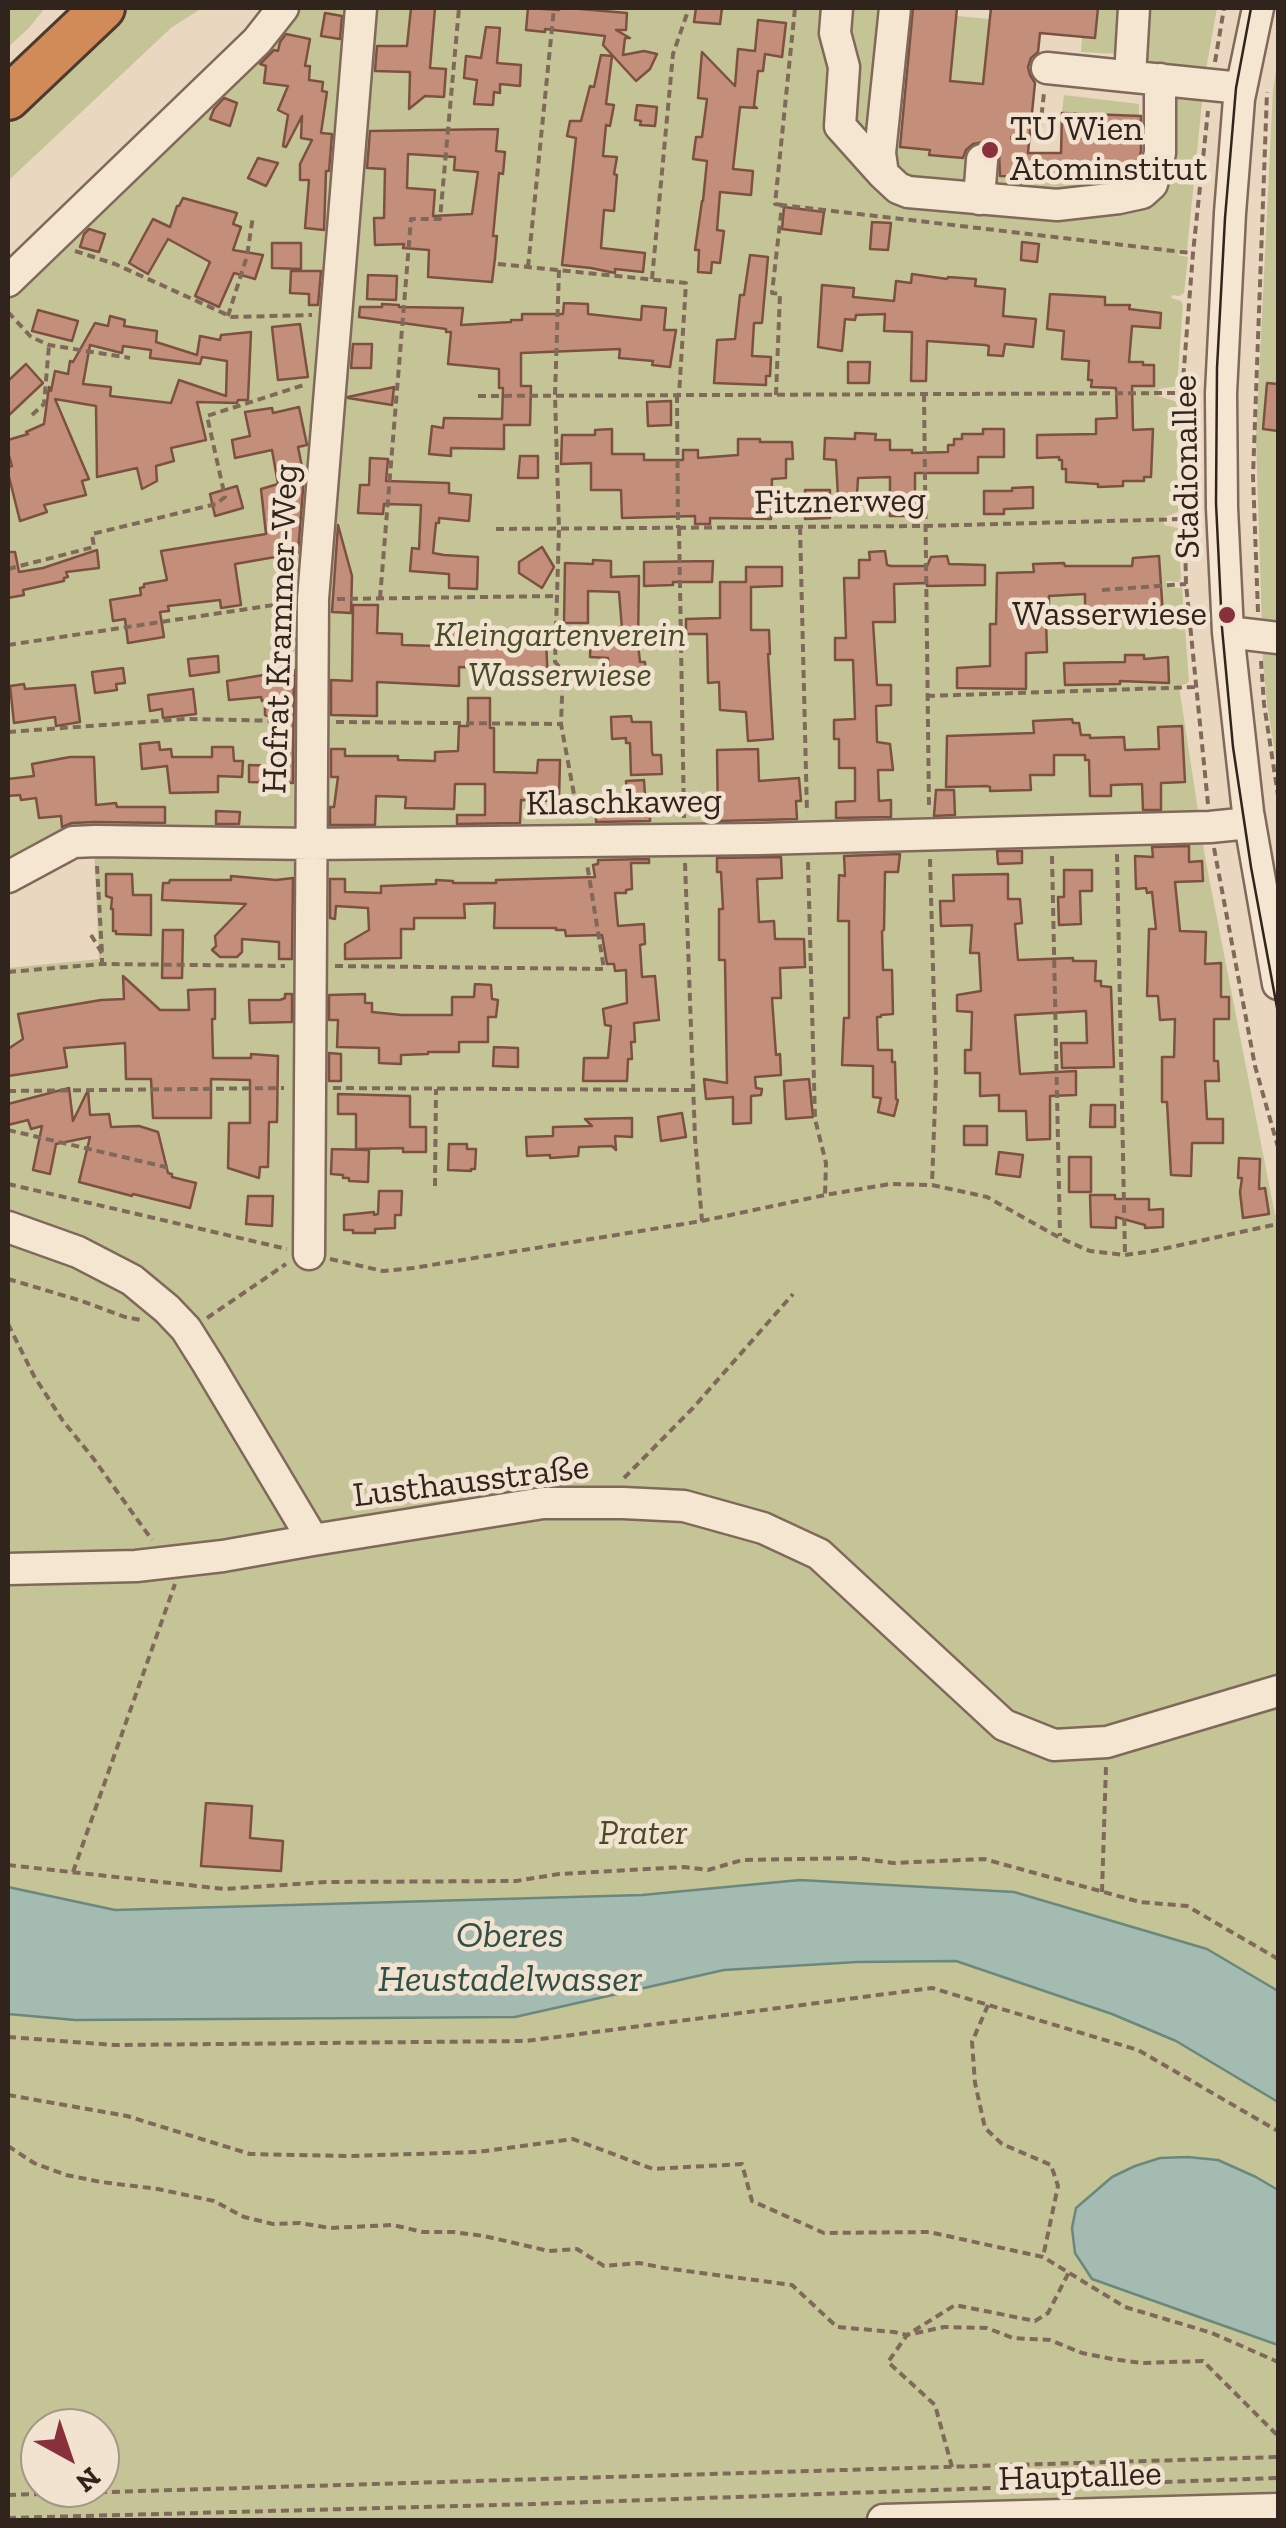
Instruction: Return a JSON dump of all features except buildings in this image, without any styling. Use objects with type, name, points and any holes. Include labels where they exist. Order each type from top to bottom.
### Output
[{"type":"highway","points":[[8,70],[75,8]]},
{"type":"highway","points":[[8,98],[103,8]]},
{"type":"street","points":[[8,281],[257,40],[283,8]]},
{"type":"street","name":"Hofrat Krammer-Weg","points":[[308,1254],[313,599],[361,8]]},
{"type":"street","points":[[837,8],[835,33],[844,66],[840,126],[882,174],[908,192],[1058,204],[1142,194],[1152,184],[1160,153],[1134,8]]},
{"type":"street","points":[[882,174],[880,153],[895,8]]},
{"type":"street","name":"Stadionallee","points":[[1258,8],[1254,89],[1230,213],[1222,393],[1222,508],[1228,632],[1250,824],[1278,984]]},
{"type":"street","points":[[1047,68],[1254,89]]},
{"type":"street","points":[[979,198],[982,160]]},
{"type":"street","points":[[1228,632],[1269,637]]},
{"type":"street","name":"Klaschkaweg","points":[[8,877],[73,842],[96,840],[312,844],[583,841],[1250,824]]},
{"type":"street","points":[[8,1227],[78,1252],[132,1280],[167,1309],[186,1329],[313,1540]]},
{"type":"street","name":"Lusthausstraße","points":[[8,1570],[136,1566],[224,1556],[543,1503],[684,1506],[764,1528],[819,1554],[1004,1725],[1054,1745],[1106,1742],[1278,1691]]},
{"type":"street","name":"Hauptallee","points":[[884,2520],[1278,2509]]},
{"type":"path","points":[[380,598],[411,219],[440,218],[460,8]]},
{"type":"path","points":[[528,267],[554,8]]},
{"type":"path","points":[[652,279],[674,54],[689,8]]},
{"type":"path","points":[[796,8],[776,204],[1192,253]]},
{"type":"path","points":[[1010,138],[1039,138],[1047,68]]},
{"type":"path","points":[[1254,89],[1253,476],[1269,637],[1264,704],[1278,795]]},
{"type":"path","points":[[776,395],[780,294],[772,294],[782,205]]},
{"type":"path","points":[[228,316],[247,256],[253,216]]},
{"type":"path","points":[[49,242],[115,264],[232,318],[336,315]]},
{"type":"path","points":[[498,264],[686,283],[678,395],[678,528]]},
{"type":"path","points":[[8,972],[102,964],[604,970],[561,724],[563,671],[555,662],[559,529],[555,396],[560,270]]},
{"type":"path","points":[[8,312],[31,337],[49,346],[130,358]]},
{"type":"path","points":[[32,415],[44,404],[49,346]]},
{"type":"path","points":[[8,569],[94,546],[92,534],[216,504],[225,497],[207,416],[331,377]]},
{"type":"path","points":[[478,396],[1182,393]]},
{"type":"path","points":[[924,394],[936,1076],[932,1185]]},
{"type":"path","name":"Fitznerweg","points":[[496,529],[924,526],[1184,518]]},
{"type":"path","points":[[1102,590],[1186,584]]},
{"type":"path","points":[[8,645],[313,599],[557,596]]},
{"type":"path","points":[[927,696],[1195,687]]},
{"type":"path","points":[[8,732],[185,719],[561,724]]},
{"type":"path","points":[[1116,830],[1125,1255]]},
{"type":"path","points":[[1051,831],[1060,1238]]},
{"type":"path","points":[[96,861],[102,964]]},
{"type":"path","points":[[90,935],[102,954]]},
{"type":"path","points":[[435,1186],[436,1090]]},
{"type":"path","points":[[8,1091],[694,1090]]},
{"type":"path","points":[[815,1119],[826,1163],[825,1196]]},
{"type":"path","points":[[8,1130],[170,1168]]},
{"type":"path","points":[[696,1138],[702,1221]]},
{"type":"path","points":[[8,1184],[383,1271],[702,1221],[890,1184],[932,1185],[986,1197],[1090,1251],[1125,1255],[1278,1224]]},
{"type":"path","points":[[599,1503],[693,1408],[793,1294]]},
{"type":"path","points":[[8,1324],[34,1376],[63,1421],[175,1561],[73,1872]]},
{"type":"path","points":[[1102,1892],[1106,1742]]},
{"type":"path","points":[[8,1865],[224,1889],[326,1882],[516,1881],[559,1874],[684,1867],[708,1870],[742,1860],[856,1858],[893,1863],[984,1859],[1140,1902],[1187,1906],[1278,1960]]},
{"type":"path","points":[[8,2037],[114,2045],[526,2040],[932,1988],[1138,2050],[1278,2131]]},
{"type":"path","points":[[988,2005],[972,2042],[975,2083],[985,2128],[1002,2144],[1052,2164],[1058,2186],[1043,2257]]},
{"type":"path","points":[[8,2094],[127,2116],[250,2154],[478,2152],[573,2140],[652,2169],[742,2164],[752,2201],[824,2233],[930,2232],[1043,2257],[1125,2306],[1212,2333],[1278,2362]]},
{"type":"path","points":[[8,2146],[66,2175],[214,2201],[244,2217],[272,2224],[330,2228],[392,2225],[423,2232],[453,2232],[549,2251],[577,2248],[604,2266],[639,2263],[792,2284],[837,2327],[906,2336],[944,2327],[987,2328],[1013,2338],[1050,2340],[1112,2359],[1142,2363],[1203,2361],[1278,2436]]},
{"type":"path","points":[[952,2467],[935,2405],[888,2362],[906,2336],[954,2305],[1036,2321],[1048,2313],[1069,2272]]},
{"type":"path","points":[[8,2495],[1278,2456]]},
{"type":"path","points":[[8,2518],[1278,2478]]},
{"type":"green space","points":[[8,8],[45,8],[8,47]]},
{"type":"green space","points":[[127,8],[202,8],[171,28],[8,181],[8,123]]},
{"type":"green space","points":[[295,8],[829,8],[836,72],[831,129],[888,189],[1138,202],[1176,88],[1203,92],[1187,250],[1179,249],[1178,255],[1188,257],[1184,293],[1171,298],[1183,305],[1177,386],[1159,389],[1158,393],[1177,402],[1178,512],[1164,517],[1164,525],[1178,528],[1181,578],[1166,584],[1182,588],[1189,681],[1179,686],[1205,857],[1278,1215],[1278,2520],[8,2520],[8,968],[99,959],[94,845],[8,873],[8,292]]},
{"type":"green space","points":[[846,8],[885,8],[871,151],[849,122]]},
{"type":"green space","points":[[1098,8],[1129,8],[1118,54],[1081,52],[1082,37],[1095,38]]},
{"type":"green space","points":[[1139,8],[1217,8],[1204,81],[1155,69],[1144,60]]},
{"type":"green space","points":[[957,16],[990,19],[983,84],[950,81]]},
{"type":"green space","points":[[1278,58],[1278,771],[1263,661],[1256,438],[1273,90]]},
{"type":"green space","points":[[1064,95],[1139,104],[1139,116],[1062,113]]},
{"type":"green space","points":[[895,146],[930,150],[930,155],[978,159],[966,185],[914,188],[893,168]]},
{"type":"green space","points":[[994,152],[1001,152],[1001,176],[1148,180],[1115,194],[997,189],[987,177]]},
{"type":"water","name":"Oberes Heustadelwasser","points":[[800,1880],[1014,1892],[1207,1949],[1278,1991],[1278,2102],[1176,2041],[1112,2014],[956,1961],[724,1970],[515,2017],[75,2020],[8,2014],[8,1887],[115,1910],[642,1895]]},
{"type":"water","points":[[1160,2158],[1218,2160],[1278,2190],[1278,2345],[1092,2279],[1075,2253],[1072,2228],[1076,2208],[1112,2177]]},
{"type":"tram line","points":[[1251,8],[1236,88],[1225,218],[1217,368],[1216,503],[1233,747],[1278,1013]]},
{"type":"place","name":"TU Wien Atominstitut","points":[[990,150]]},
{"type":"place","name":"Wasserwiese","points":[[1227,615]]},
{"type":"park label","name":"Kleingartenverein Wasserwiese","points":[[560,656]]},
{"type":"park label","name":"Prater","points":[[643,1834]]}]
